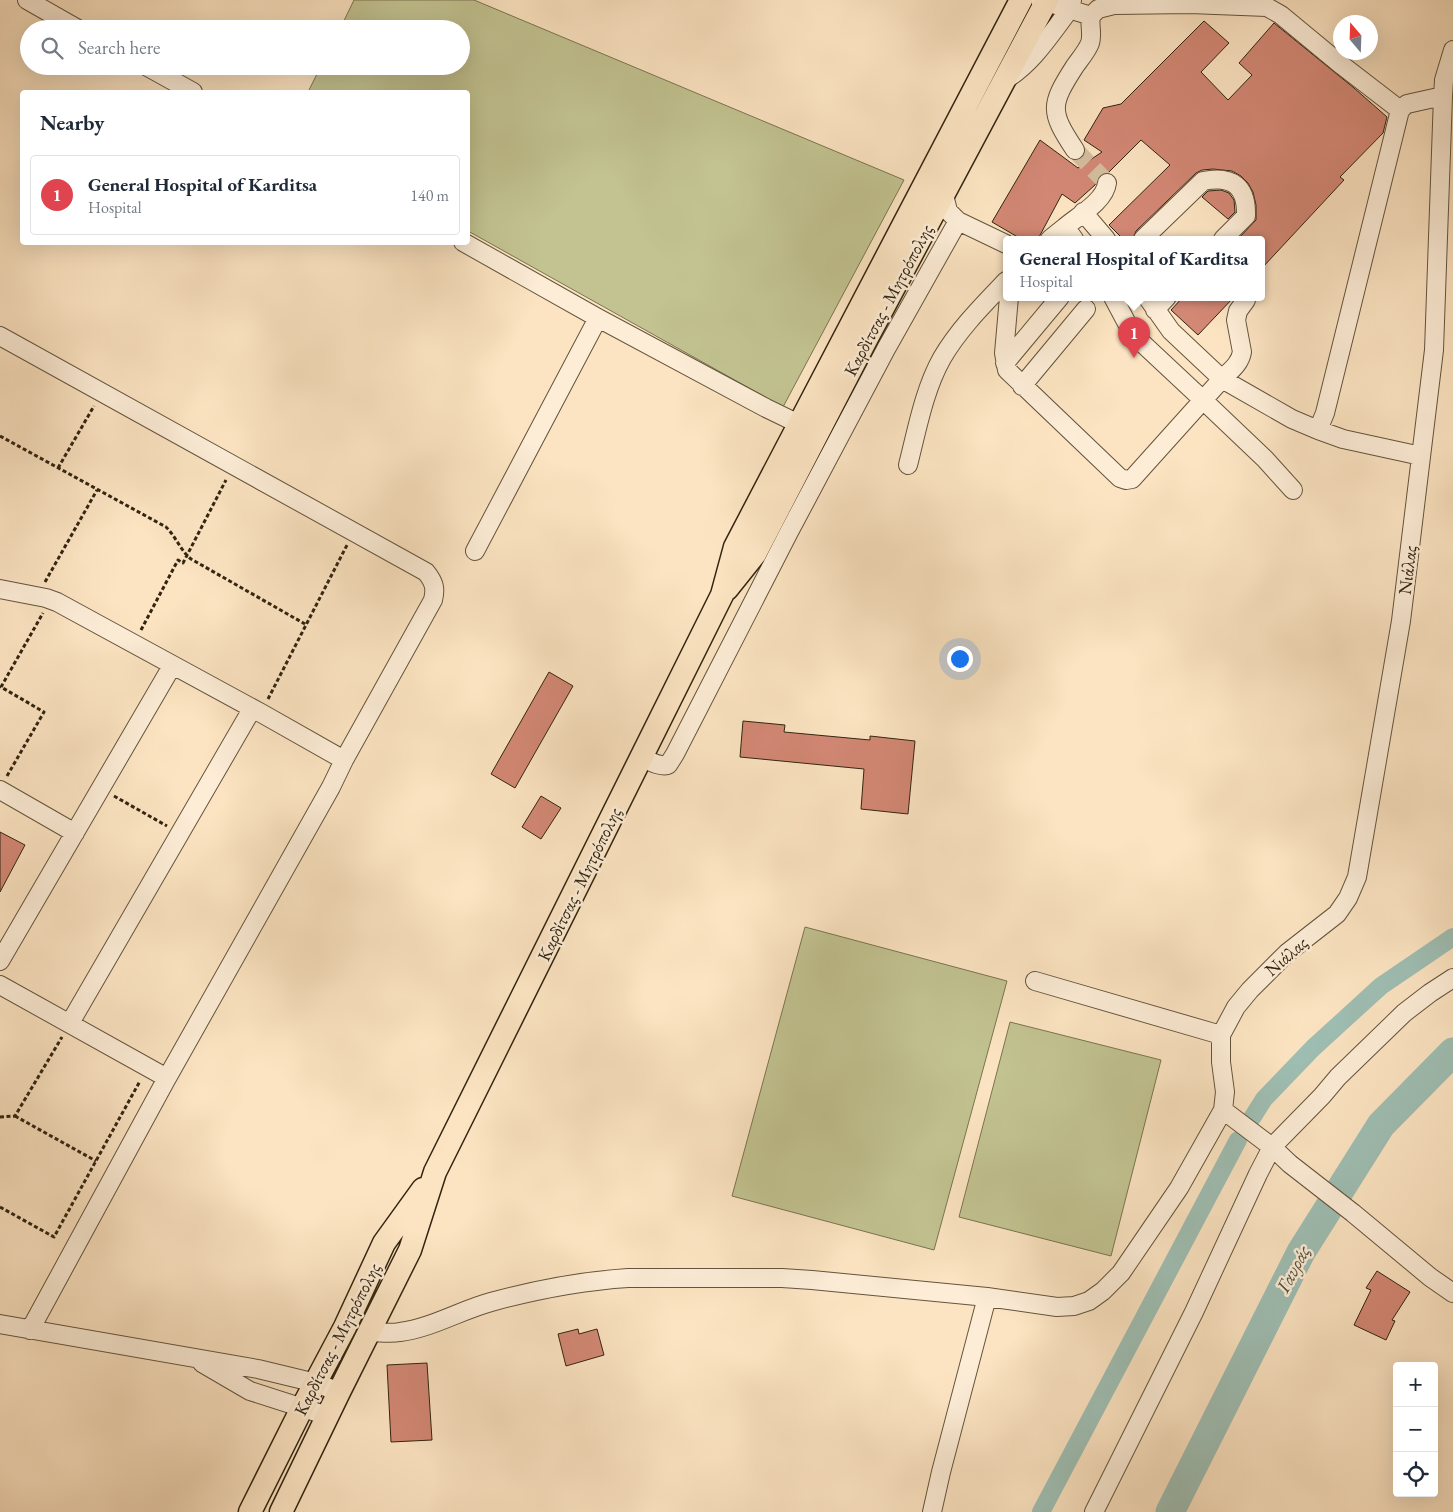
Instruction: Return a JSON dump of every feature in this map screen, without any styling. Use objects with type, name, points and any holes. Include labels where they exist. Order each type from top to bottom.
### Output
[{"type":"main road","name":"Καρδίτσας - Μητρόπολης","points":[[868,338],[1020,0]]},
{"type":"main road","name":"Καρδίτσας - Μητρόπολης","points":[[722,595],[755,554],[1005,80],[1044,1]]},
{"type":"main road","name":"Καρδίτσας - Μητρόπολης","points":[[281,1512],[410,1250],[435,1172],[722,595],[735,548],[799,424],[855,363]]},
{"type":"main road","name":"Καρδίτσας - Μητρόπολης","points":[[250,1512],[345,1327],[384,1243],[435,1172]]},
{"type":"street","points":[[27,0],[62,20]]},
{"type":"street","points":[[1044,1],[1071,4],[1091,16]]},
{"type":"street","points":[[1005,80],[1030,61],[1071,4]]},
{"type":"street","points":[[1075,150],[1061,129],[1055,109],[1057,99],[1089,45],[1091,16],[1098,9],[1114,5],[1190,4],[1267,7],[1281,15],[1338,63],[1400,110]]},
{"type":"street","name":"Νιάλας","points":[[1221,1035],[1236,1007],[1250,990],[1287,953],[1337,914],[1348,898],[1357,877],[1400,621],[1434,350],[1446,244],[1447,86],[1453,50]]},
{"type":"street","points":[[162,75],[189,90]]},
{"type":"street","points":[[1318,430],[1325,413],[1400,110],[1407,104],[1447,86]]},
{"type":"street","points":[[1146,236],[1203,181],[1214,178],[1226,179],[1235,184],[1243,193],[1246,205],[1246,216],[1226,236]]},
{"type":"street","points":[[1069,233],[1083,212],[1104,194],[1107,183]]},
{"type":"street","points":[[944,195],[948,211],[958,221],[1003,243]]},
{"type":"street","points":[[1083,212],[1103,236]]},
{"type":"street","points":[[926,228],[944,221],[958,221]]},
{"type":"street","points":[[868,338],[958,221]]},
{"type":"street","points":[[468,245],[598,318],[799,424]]},
{"type":"street","points":[[908,465],[921,412],[937,368],[967,322],[1003,284]]},
{"type":"street","points":[[1009,301],[1004,352],[1007,370],[1120,478],[1126,480],[1132,479],[1222,379],[1240,362],[1242,352],[1236,320],[1238,310],[1245,301]]},
{"type":"street","points":[[1005,363],[1057,301]]},
{"type":"street","points":[[1115,301],[1130,329],[1141,342],[1265,458],[1293,490]]},
{"type":"street","points":[[1151,303],[1171,331],[1222,379],[1292,420],[1343,439],[1421,456]]},
{"type":"street","points":[[1022,386],[1086,310]]},
{"type":"street","points":[[475,551],[598,318]]},
{"type":"street","points":[[0,336],[426,572],[434,581],[435,591],[433,600],[344,760],[331,787],[166,1078],[30,1330]]},
{"type":"street","points":[[642,756],[663,766],[668,765],[672,760],[789,532],[855,363]]},
{"type":"street","points":[[0,589],[44,598],[77,612],[344,760]]},
{"type":"street","points":[[0,961],[172,666]]},
{"type":"street","points":[[70,1023],[179,833],[256,711]]},
{"type":"street","points":[[2,785],[75,833]]},
{"type":"street","points":[[1094,1512],[1194,1312],[1272,1147],[1338,1077],[1404,1013],[1453,978]]},
{"type":"street","points":[[370,1332],[398,1333],[415,1330],[457,1313],[492,1302],[553,1288],[628,1278],[782,1278],[987,1298],[1057,1307],[1074,1306],[1089,1300],[1104,1291],[1121,1274],[1179,1188],[1223,1110],[1225,1092],[1221,1062],[1221,1035],[1035,981]]},
{"type":"street","points":[[0,985],[166,1078]]},
{"type":"street","points":[[1223,1110],[1272,1147],[1290,1164],[1453,1294]]},
{"type":"street","points":[[932,1512],[987,1298]]},
{"type":"street","points":[[0,1324],[258,1368],[316,1383],[339,1392]]},
{"type":"street","points":[[192,1358],[250,1391],[328,1416]]},
{"type":"path","points":[[58,468],[102,392]]},
{"type":"path","points":[[0,436],[166,526],[175,536],[187,556],[305,624]]},
{"type":"path","points":[[134,645],[178,560],[183,563],[187,556],[233,466]]},
{"type":"path","points":[[2,785],[44,712],[1,687],[97,490]]},
{"type":"path","points":[[256,711],[353,533]]},
{"type":"path","points":[[100,788],[179,833]]},
{"type":"path","points":[[15,1116],[70,1023]]},
{"type":"path","points":[[0,1207],[54,1238],[148,1067]]},
{"type":"path","points":[[0,1117],[15,1116],[96,1160]]},
{"type":"green space","points":[[354,0],[474,0],[904,180],[783,407],[470,232],[470,90],[309,90],[316,75],[470,75],[470,20],[344,20]]},
{"type":"green space","points":[[805,927],[1007,981],[934,1250],[732,1196]]},
{"type":"green space","points":[[1010,1022],[1161,1060],[1111,1256],[959,1217]]},
{"type":"building","points":[[1204,21],[1229,43],[1201,72],[1228,100],[1252,75],[1239,63],[1274,23],[1387,117],[1383,133],[1340,177],[1344,180],[1265,265],[1265,236],[1241,236],[1256,220],[1256,205],[1253,192],[1248,183],[1232,171],[1213,169],[1202,170],[1196,173],[1136,231],[1134,236],[1120,236],[1109,225],[1170,165],[1141,140],[1108,173],[1100,175],[1095,185],[1075,203],[1062,194],[1040,236],[1016,236],[992,222],[1040,140],[1078,168],[1102,152],[1084,140],[1103,108],[1121,104]]},
{"type":"building","points":[[1221,190],[1229,193],[1234,200],[1235,212],[1228,219],[1202,197],[1208,191]]},
{"type":"building","points":[[1179,301],[1230,301],[1198,335],[1171,310]]},
{"type":"building","points":[[549,672],[573,686],[515,788],[491,774]]},
{"type":"building","points":[[743,721],[785,725],[784,732],[870,740],[870,736],[915,741],[908,814],[861,809],[864,769],[740,757]]},
{"type":"building","points":[[541,796],[561,808],[541,839],[522,827]]},
{"type":"building","points":[[0,832],[25,845],[0,892]]},
{"type":"building","points":[[1377,1271],[1410,1292],[1392,1320],[1395,1321],[1386,1340],[1354,1325],[1371,1290],[1366,1288]]},
{"type":"building","points":[[578,1329],[579,1334],[597,1329],[604,1355],[566,1366],[558,1334]]},
{"type":"building","points":[[427,1363],[432,1440],[391,1442],[387,1365]]},
{"type":"waterway","points":[[1252,1118],[1264,1099],[1313,1048],[1381,986],[1453,937]]},
{"type":"waterway","name":"Γαυράς","points":[[1170,1512],[1301,1252],[1381,1125],[1453,1052]]},
{"type":"waterway","points":[[1041,1512],[1238,1140]]},
{"type":"tunnel","points":[[1075,150],[1107,183]]},
{"type":"place","name":"General Hospital of Karditsa","points":[[1134,358]]}]
